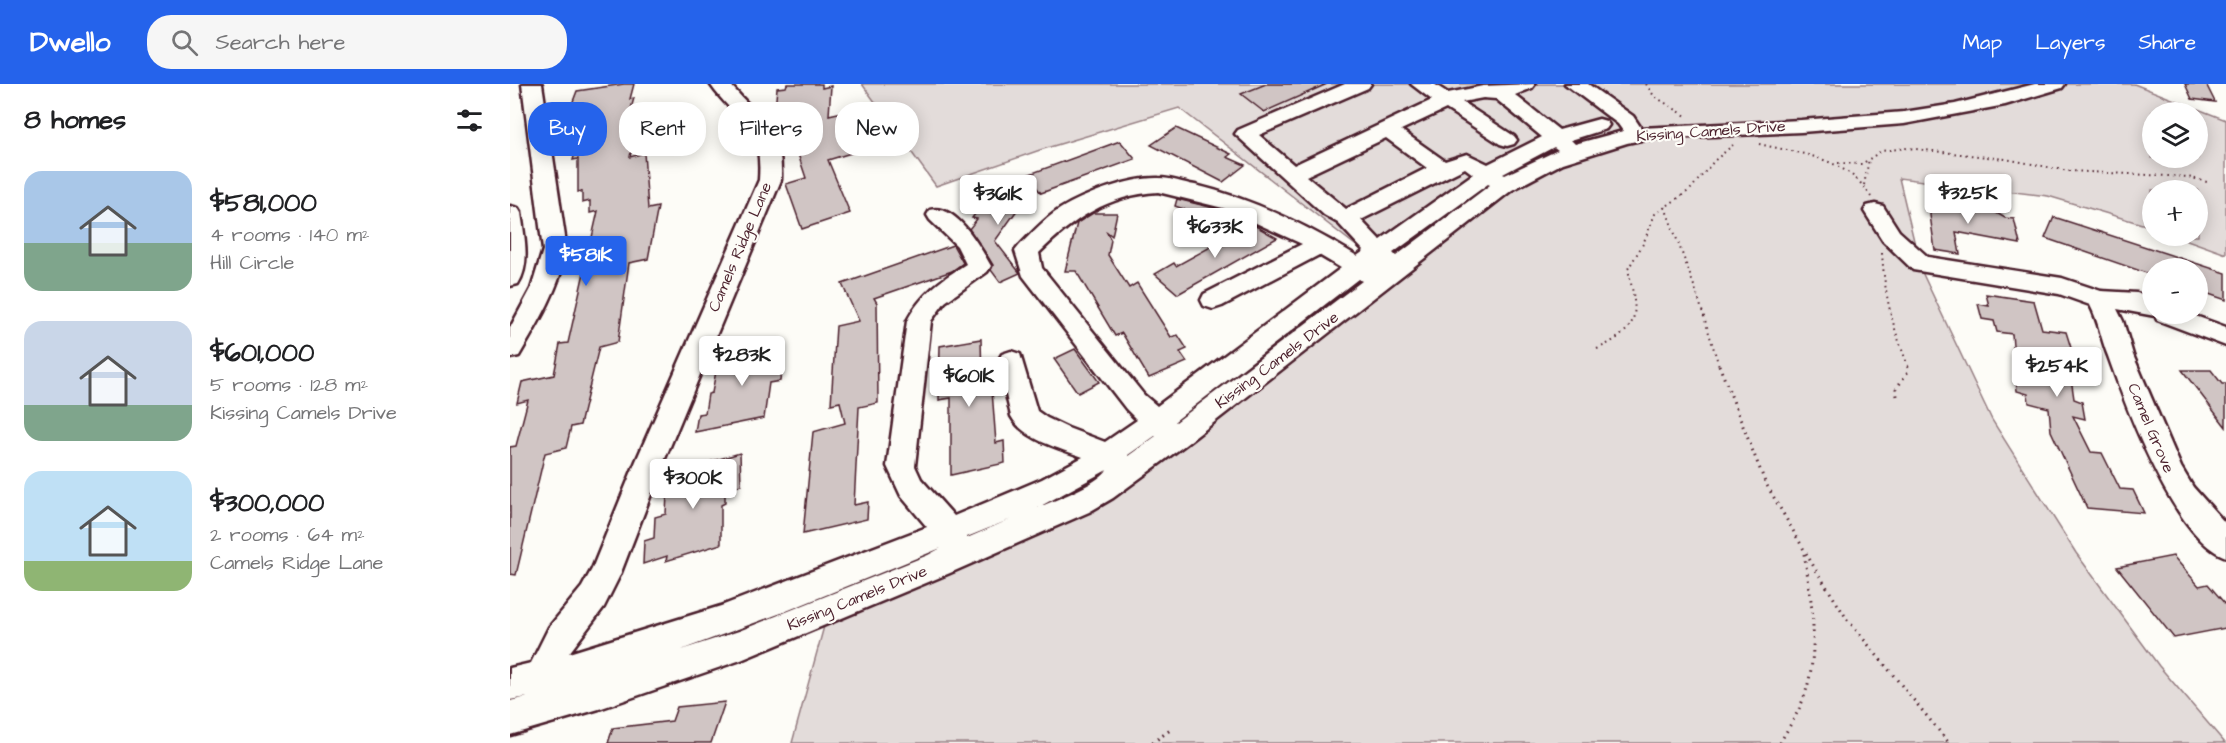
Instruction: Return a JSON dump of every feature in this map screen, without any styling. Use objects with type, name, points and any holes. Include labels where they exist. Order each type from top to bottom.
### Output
[{"type":"street","points":[[511,347],[545,288],[552,270],[555,250],[532,84]]},
{"type":"street","name":"Camels Ridge Lane","points":[[521,715],[560,639],[593,597],[605,575],[650,460],[770,180],[772,160],[765,130],[720,84]]},
{"type":"street","points":[[1361,84],[1245,134],[1332,210],[1346,218],[1377,268]]},
{"type":"street","points":[[1420,84],[1507,140],[1550,134],[1603,104]]},
{"type":"street","points":[[1291,175],[1448,101],[1484,92],[1501,93],[1525,84]]},
{"type":"street","points":[[1575,84],[1630,127]]},
{"type":"street","name":"Kissing Camels Drive","points":[[510,684],[704,627],[828,582],[1079,503],[1130,471],[1166,429],[1377,268],[1486,173],[1550,134],[1630,127],[1686,116],[1855,109],[1905,103],[1996,84]]},
{"type":"street","name":"Kissing Camels Drive","points":[[1630,127],[1718,129],[1906,118],[1983,105],[2055,84]]},
{"type":"street","points":[[1501,93],[1550,134]]},
{"type":"street","points":[[1387,129],[1442,169],[1486,173],[1507,140]]},
{"type":"street","points":[[1346,218],[1442,169]]},
{"type":"street","points":[[1166,429],[1135,402],[1031,270],[1027,251],[1067,215],[1100,200],[1141,187],[1157,185],[1194,192],[1252,211],[1319,245],[1377,268]]},
{"type":"street","points":[[1875,211],[1891,236],[1921,264],[2062,286],[2099,299],[2142,304]]},
{"type":"street","points":[[510,213],[514,252],[510,278]]},
{"type":"street","points":[[938,215],[966,242],[979,266],[935,297],[924,309],[919,321],[901,466],[905,481],[955,543]]},
{"type":"street","points":[[1213,300],[1319,245]]},
{"type":"street","name":"Camel Grove","points":[[2099,299],[2111,321],[2120,355],[2169,471],[2183,496],[2226,544]]},
{"type":"street","points":[[2192,324],[2226,337]]},
{"type":"street","points":[[1011,361],[1026,416],[1037,426],[1058,436],[1107,454],[1130,471]]},
{"type":"street","name":"Kissing Camels Drive","points":[[521,715],[741,645],[955,543],[1107,454],[1166,429]]},
{"type":"path","points":[[1646,84],[1654,96],[1686,116]]},
{"type":"path","points":[[1597,349],[1623,332],[1633,321],[1636,311],[1628,269],[1643,244],[1655,214],[1690,190],[1714,161],[1733,144],[1733,137],[1718,129]]},
{"type":"path","points":[[1750,142],[1836,163],[1862,164],[1870,157],[1894,148],[1907,148],[2006,159],[2069,171],[2188,177],[2199,180]]},
{"type":"path","points":[[1864,186],[1870,157]]},
{"type":"path","points":[[1836,163],[1864,186],[1875,211]]},
{"type":"path","points":[[1665,207],[1697,294],[1713,353],[1765,482],[1847,619],[1949,743]]},
{"type":"path","points":[[1882,250],[1884,288],[1890,318],[1909,370],[1896,389],[1897,396]]},
{"type":"path","points":[[1780,743],[1804,697],[1810,674],[1812,633],[1809,578],[1803,548]]},
{"type":"path","points":[[1152,743],[1173,728]]},
{"type":"shaded area","points":[[862,84],[2134,84],[2180,102],[2142,102],[2142,168],[2208,168],[2208,113],[2226,120],[2226,254],[2204,246],[2208,246],[2208,180],[2142,180],[2142,224],[2048,196],[1899,178],[1921,270],[1992,420],[2076,553],[2159,666],[2225,743],[792,743],[826,619],[1094,503],[1395,276],[1179,108],[1040,150],[936,186],[914,156],[919,156],[919,102],[875,102]]},
{"type":"building","points":[[634,84],[630,99],[634,98],[633,102],[619,102],[619,156],[644,156],[648,209],[658,207],[648,259],[629,263],[618,342],[599,347],[580,425],[571,427],[566,448],[545,453],[516,575],[510,574],[510,447],[516,446],[528,400],[517,403],[522,382],[554,375],[560,344],[568,343],[598,211],[590,213],[590,201],[582,203],[582,191],[578,192],[578,159],[573,160],[574,156],[607,156],[607,102],[573,102],[577,91]]},
{"type":"building","points":[[787,84],[822,84],[822,88],[831,86],[829,115],[835,114],[835,156],[841,156],[828,160],[850,213],[802,229],[786,184],[806,178],[799,156],[823,156],[823,102],[776,102],[777,88],[786,87]]},
{"type":"building","points":[[1266,84],[1327,84],[1264,112],[1241,94]]},
{"type":"building","points":[[2185,84],[2206,84],[2215,102],[2192,99]]},
{"type":"building","points":[[1176,128],[1231,154],[1227,157],[1245,165],[1223,182],[1151,145]]},
{"type":"building","points":[[1120,141],[1135,159],[1041,193],[1027,175]]},
{"type":"building","points":[[1001,184],[1032,189],[995,241],[1020,273],[1000,282],[991,270],[993,265],[969,229],[977,219],[972,218],[990,194],[993,194]]},
{"type":"building","points":[[1177,199],[1228,213],[1219,222],[1175,206]]},
{"type":"building","points":[[1936,199],[1978,205],[1979,208],[1990,209],[2005,218],[2014,219],[2020,244],[1956,232],[1960,254],[1935,250],[1930,215],[1931,207],[1937,204]]},
{"type":"building","points":[[1093,213],[1117,213],[1112,236],[1106,231],[1111,240],[1108,255],[1129,288],[1137,283],[1171,337],[1178,335],[1187,349],[1180,352],[1187,362],[1149,378],[1122,333],[1115,336],[1076,271],[1065,271],[1077,223]]},
{"type":"building","points":[[2054,217],[2180,258],[2142,258],[2142,272],[2045,238]]},
{"type":"building","points":[[1252,224],[1277,238],[1178,294],[1155,274],[1174,263],[1176,266]]},
{"type":"building","points":[[953,245],[963,263],[952,271],[874,298],[877,303],[878,403],[859,407],[854,505],[868,502],[867,519],[803,534],[813,432],[845,423],[840,402],[831,404],[836,326],[859,321],[842,284]]},
{"type":"building","points":[[2208,267],[2226,273],[2226,300],[2208,294]]},
{"type":"building","points":[[1986,294],[2034,301],[2042,329],[2066,332],[2072,351],[2067,350],[2074,399],[2082,402],[2085,419],[2073,416],[2091,452],[2102,453],[2120,489],[2133,490],[2144,513],[2087,508],[2051,431],[2049,408],[2029,403],[2028,394],[2017,391],[2012,334],[1997,332],[1994,321],[1982,319],[1978,304],[1989,306]]},
{"type":"building","points":[[981,339],[982,380],[991,378],[996,443],[1004,441],[1005,463],[951,475],[951,398],[939,400],[940,346]]},
{"type":"building","points":[[784,342],[780,381],[769,383],[764,418],[695,432],[698,414],[705,413],[708,394],[712,393],[718,360],[739,356],[740,351]]},
{"type":"building","points":[[1075,349],[1099,382],[1078,393],[1054,359]]},
{"type":"building","points":[[2182,370],[2211,370],[2222,384],[2226,384],[2226,427]]},
{"type":"building","points":[[740,453],[741,485],[725,490],[725,503],[721,505],[721,544],[666,561],[667,556],[643,564],[644,541],[654,538],[655,517],[666,514],[668,474]]},
{"type":"building","points":[[2173,556],[2199,586],[2208,584],[2226,605],[2226,628],[2174,638],[2117,567]]},
{"type":"building","points":[[725,702],[711,743],[608,743],[613,728],[672,721],[677,707]]}]
